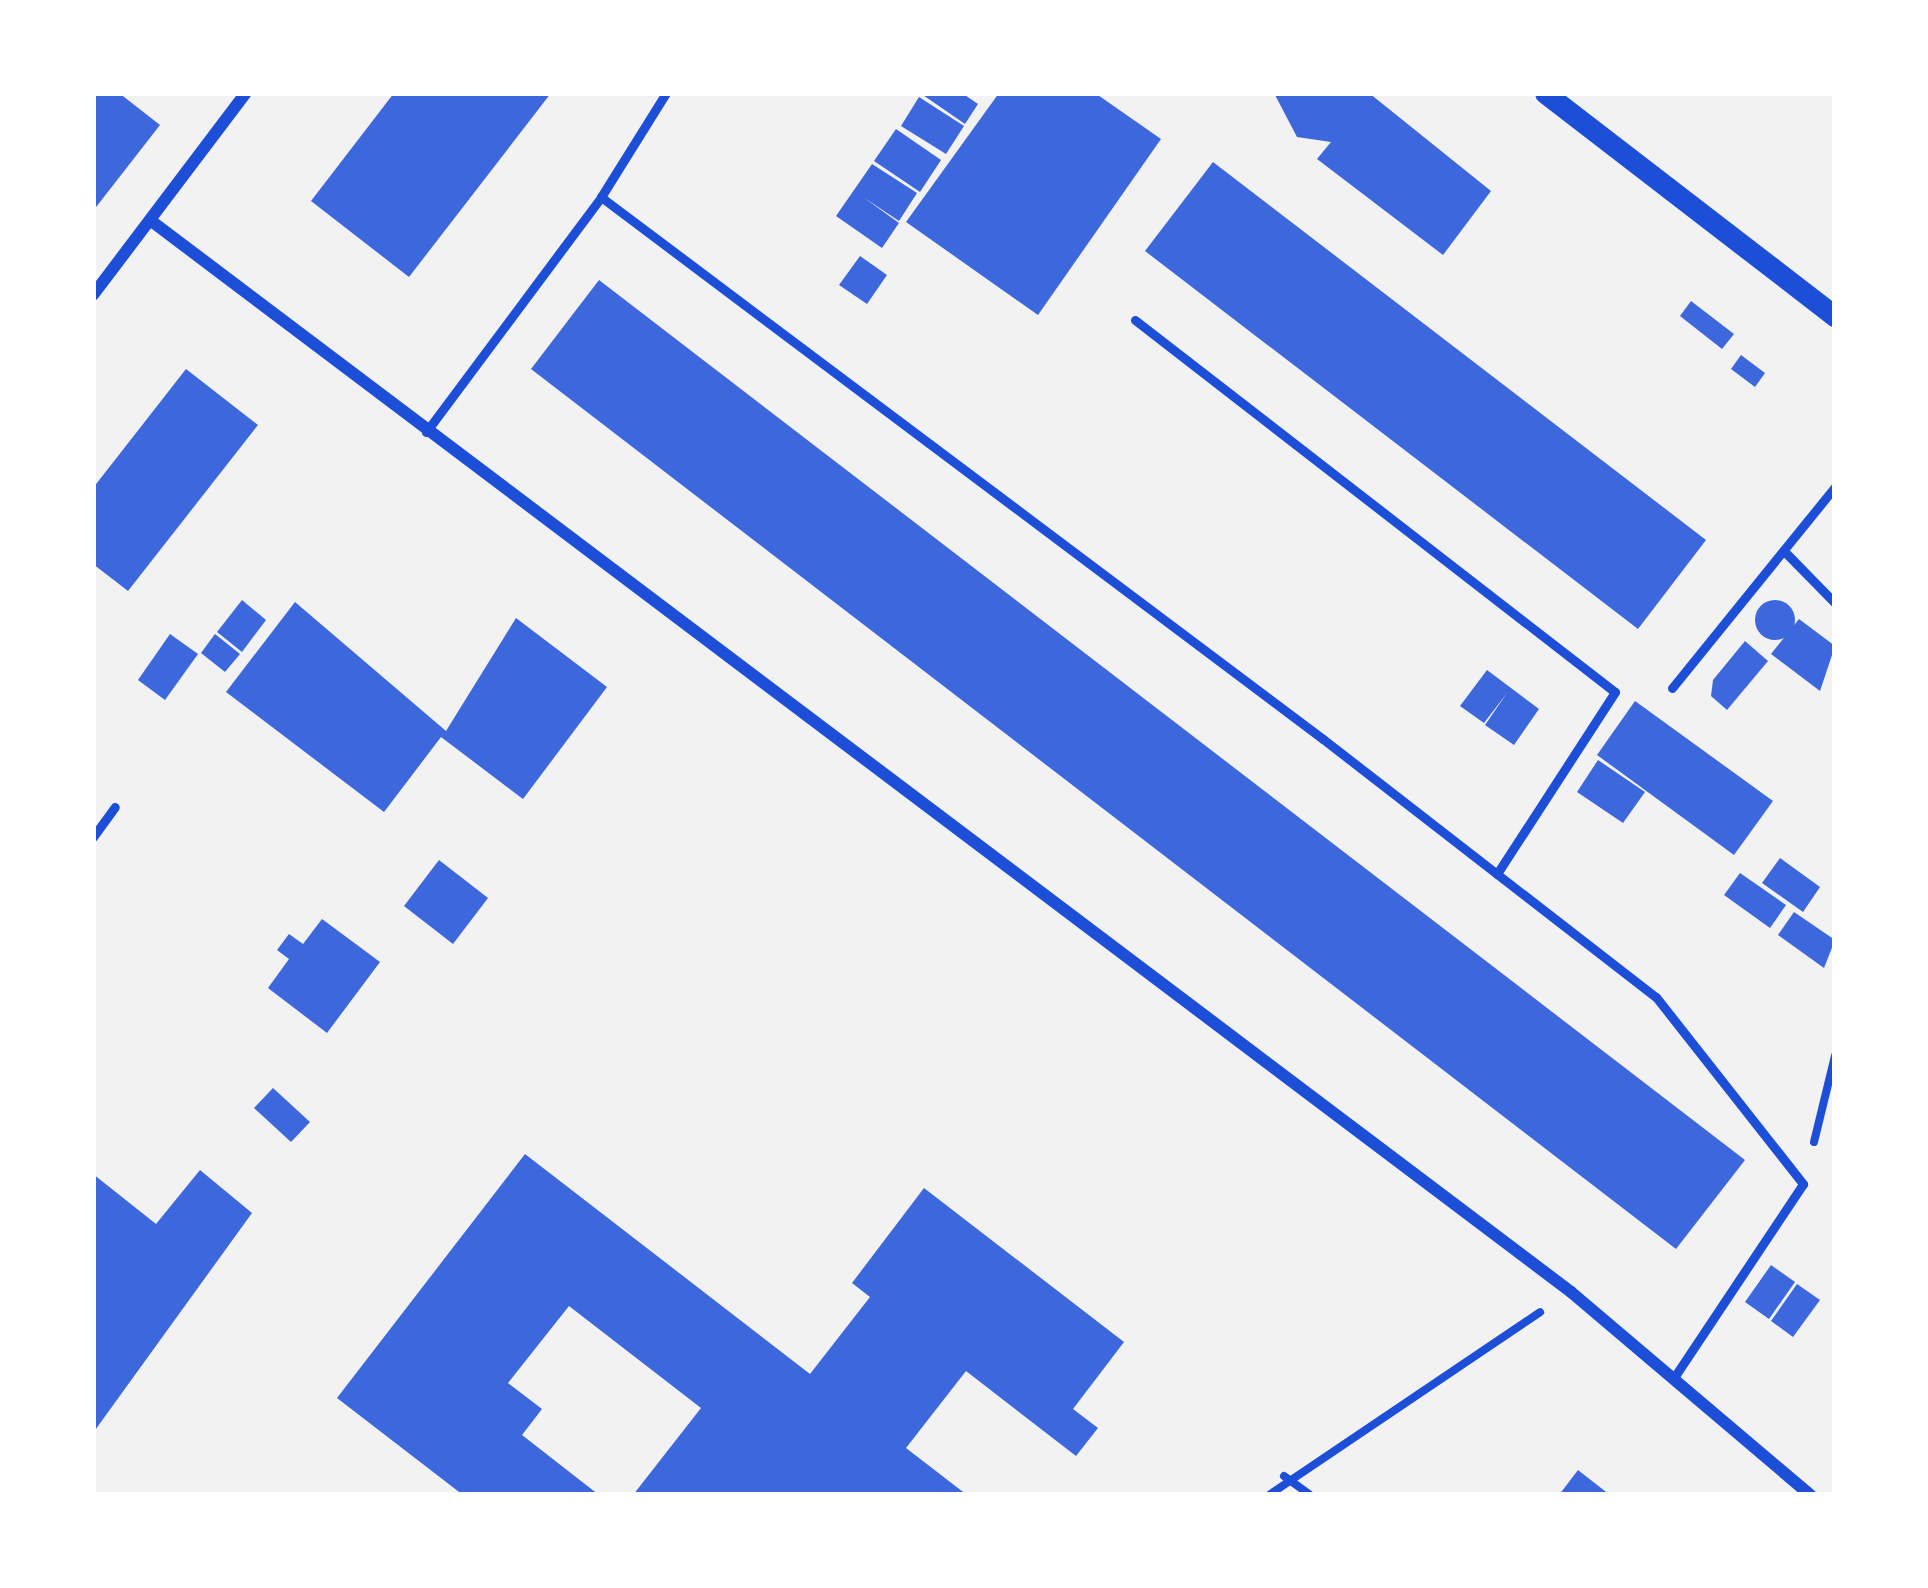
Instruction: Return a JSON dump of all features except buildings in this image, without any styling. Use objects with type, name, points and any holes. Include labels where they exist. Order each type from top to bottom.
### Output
[{"type":"street","points":[[93,295],[246,93]]},
{"type":"street","points":[[1545,93],[1835,316]]},
{"type":"street","points":[[150,220],[1571,1292],[1810,1495]]},
{"type":"lane","points":[[426,432],[601,197],[666,93]]},
{"type":"lane","points":[[601,197],[1656,997],[1803,1184],[1675,1376]]},
{"type":"lane","points":[[1135,320],[1615,692],[1497,874]]},
{"type":"lane","points":[[1672,688],[1835,487]]},
{"type":"lane","points":[[1784,551],[1835,603]]},
{"type":"lane","points":[[93,837],[115,807]]},
{"type":"path","points":[[1803,1184],[1835,1056]]},
{"type":"path","points":[[1269,1495],[1284,1476],[1571,1292]]},
{"type":"path","points":[[1284,1476],[1310,1495]]}]
